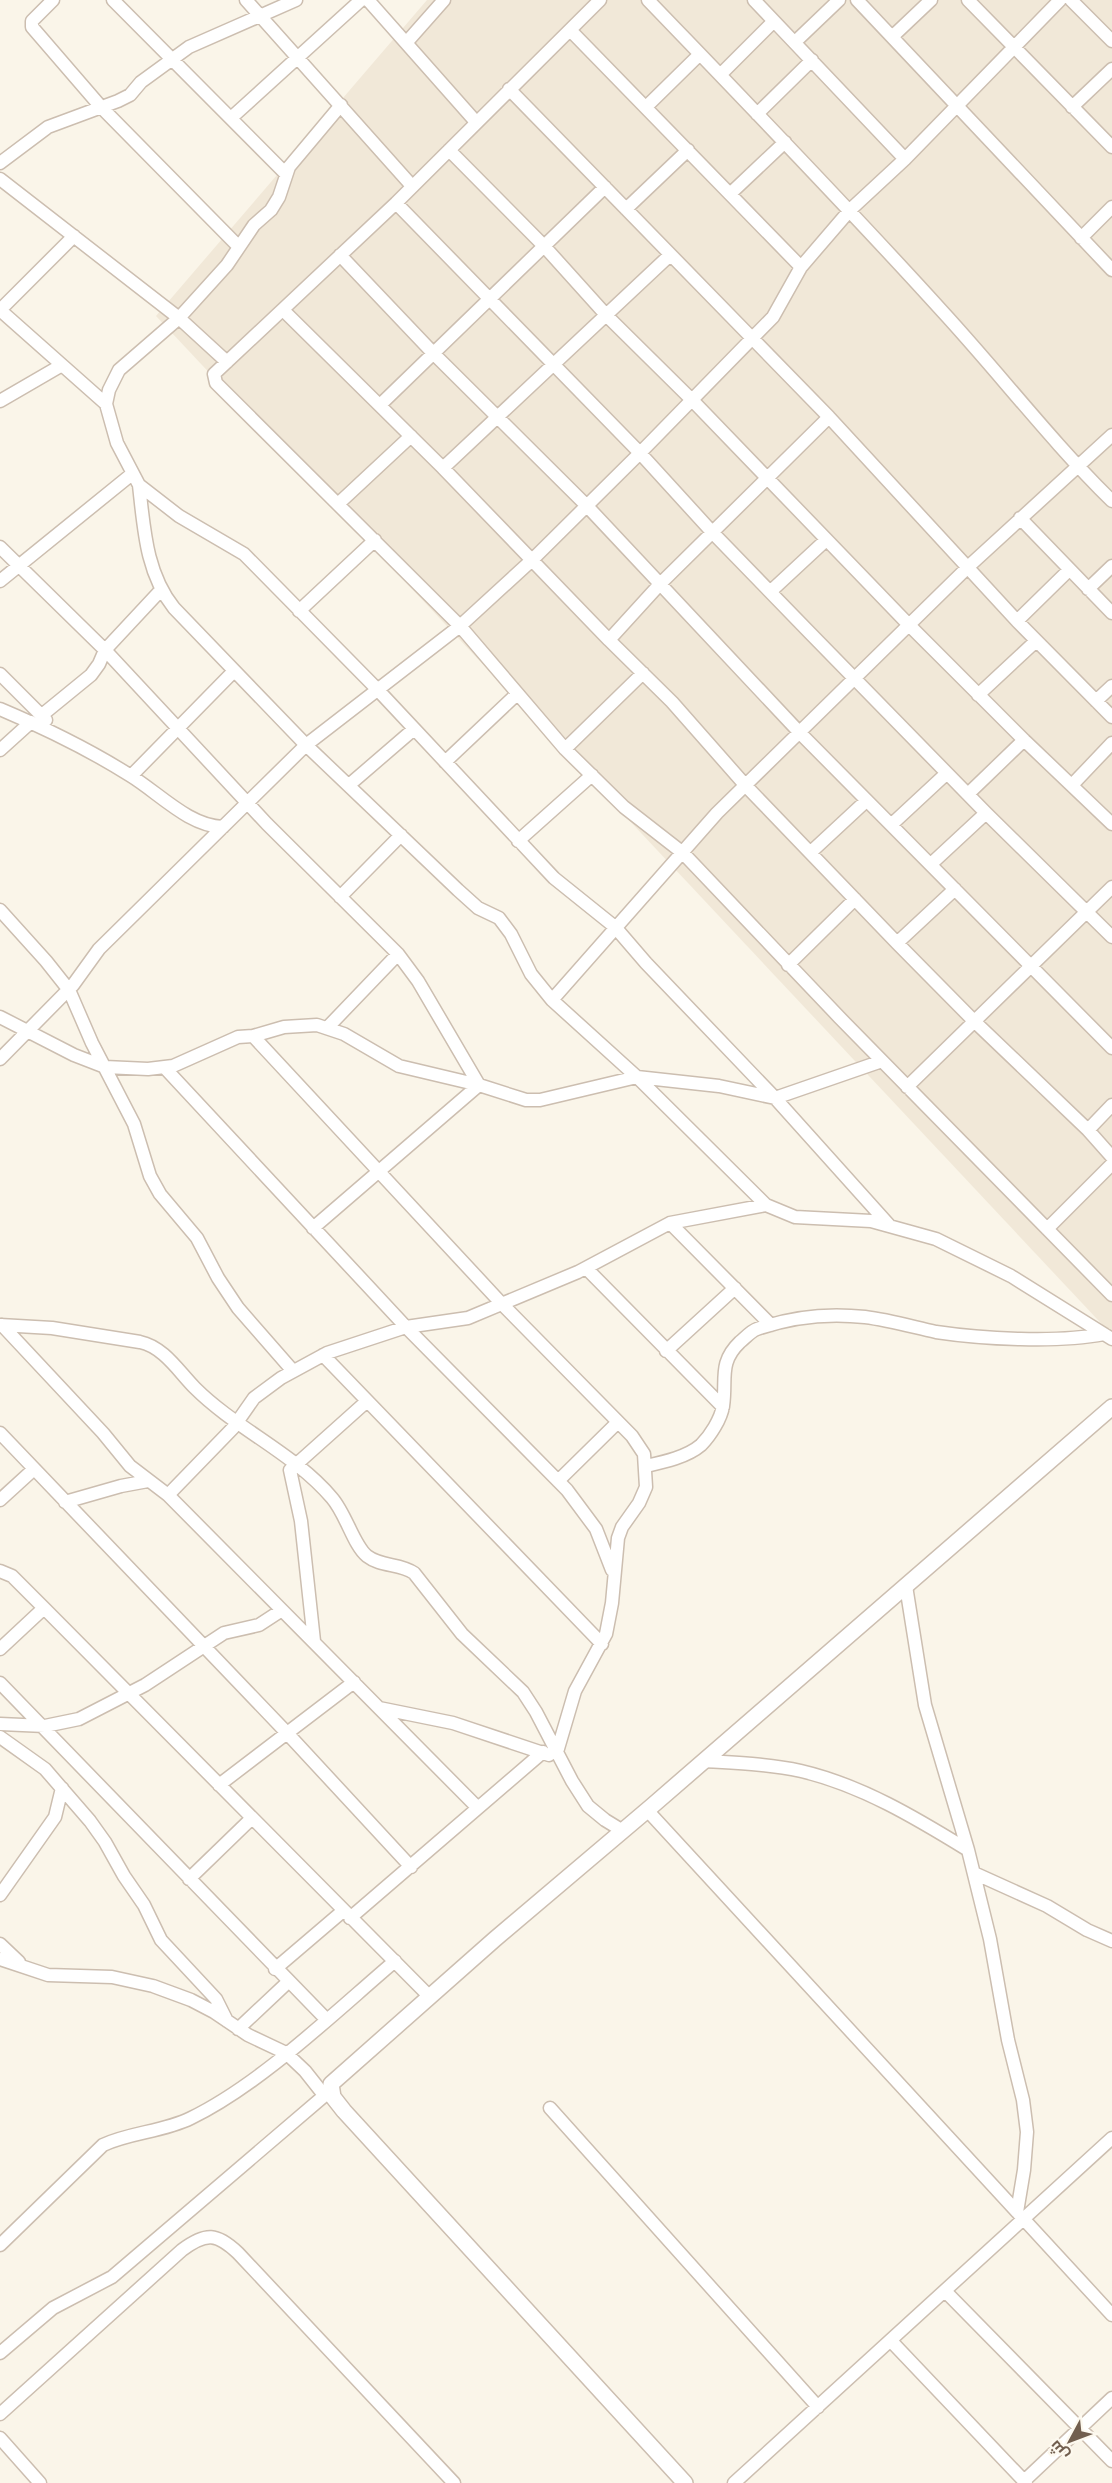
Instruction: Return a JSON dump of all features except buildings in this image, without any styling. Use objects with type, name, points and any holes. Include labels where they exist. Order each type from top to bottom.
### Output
[{"type":"street","points":[[53,0],[32,21],[32,27],[100,107],[239,247]]},
{"type":"street","points":[[113,0],[286,174]]},
{"type":"street","points":[[246,0],[412,186]]},
{"type":"street","points":[[0,163],[48,127],[130,94],[141,82],[189,47],[296,0]]},
{"type":"street","points":[[231,118],[361,0]]},
{"type":"street","points":[[368,0],[476,122]]},
{"type":"street","points":[[406,43],[444,0]]},
{"type":"street","points":[[600,0],[396,203],[214,374],[216,383],[460,626],[566,749],[624,807],[682,853],[907,1087],[1112,1295]]},
{"type":"street","points":[[648,0],[850,210],[961,331],[1077,467],[1112,501]]},
{"type":"street","points":[[754,0],[905,159]]},
{"type":"street","points":[[795,42],[839,0]]},
{"type":"street","points":[[857,0],[1112,270]]},
{"type":"street","points":[[893,36],[931,0]]},
{"type":"street","points":[[968,0],[1112,147]]},
{"type":"street","points":[[0,1059],[69,990],[99,949],[176,870],[306,745],[460,626],[532,560],[640,453],[752,339],[780,307],[801,267],[850,210],[905,159],[1060,0]]},
{"type":"street","points":[[1071,0],[1112,41]]},
{"type":"street","points":[[720,75],[774,21]]},
{"type":"street","points":[[570,30],[801,267]]},
{"type":"street","points":[[646,107],[700,54]]},
{"type":"street","points":[[757,114],[812,60]]},
{"type":"street","points":[[1072,107],[1112,69]]},
{"type":"street","points":[[509,89],[830,417],[1017,621],[1112,717]]},
{"type":"street","points":[[341,105],[294,160],[275,204],[254,225],[227,265],[179,318],[119,370],[112,380],[106,404],[117,443],[132,474],[139,485],[179,516],[244,554],[377,689],[554,878],[615,927],[890,1225]]},
{"type":"street","points":[[731,194],[784,142]]},
{"type":"street","points":[[449,150],[544,246],[607,316],[692,400],[909,625],[1024,741],[1112,824]]},
{"type":"street","points":[[626,209],[688,150]]},
{"type":"street","points":[[0,179],[179,318],[227,362]]},
{"type":"street","points":[[380,405],[605,187]]},
{"type":"street","points":[[396,203],[488,300],[640,453],[712,532],[854,678],[1112,937]]},
{"type":"street","points":[[1081,238],[1112,207]]},
{"type":"street","points":[[74,236],[0,310],[106,404]]},
{"type":"street","points":[[340,255],[434,354],[586,506],[866,801],[1032,965],[1112,1048]]},
{"type":"street","points":[[443,468],[670,255]]},
{"type":"street","points":[[283,310],[443,468],[672,702],[746,786],[897,943],[1112,1156]]},
{"type":"street","points":[[0,401],[62,365]]},
{"type":"street","points":[[609,640],[660,584],[830,417]]},
{"type":"street","points":[[552,1000],[717,813],[969,566],[1112,435]]},
{"type":"street","points":[[338,504],[411,436]]},
{"type":"street","points":[[0,581],[132,474]]},
{"type":"street","points":[[139,485],[147,548],[160,591],[174,608],[306,745],[478,908],[499,918],[511,934],[531,974],[552,1000],[637,1077],[766,1205],[795,1217],[871,1221],[936,1239],[1011,1276],[1108,1336]]},
{"type":"street","points":[[1020,518],[1112,613]]},
{"type":"street","points":[[299,611],[375,540]]},
{"type":"street","points":[[771,591],[826,540]]},
{"type":"street","points":[[0,547],[105,650],[248,802],[398,954],[418,981],[479,1086]]},
{"type":"street","points":[[1088,589],[1112,566]]},
{"type":"street","points":[[1017,621],[1069,570]]},
{"type":"street","points":[[42,715],[91,675],[105,650],[160,591]]},
{"type":"street","points":[[978,695],[1036,641]]},
{"type":"street","points":[[130,776],[234,671]]},
{"type":"street","points":[[566,749],[643,673]]},
{"type":"street","points":[[0,674],[69,742]]},
{"type":"street","points":[[1096,701],[1112,686]]},
{"type":"street","points":[[444,762],[517,694]]},
{"type":"street","points":[[0,709],[31,722],[130,776],[190,817],[212,826],[223,827]]},
{"type":"street","points":[[0,750],[31,722]]},
{"type":"street","points":[[349,786],[414,729]]},
{"type":"street","points":[[968,794],[1024,741]]},
{"type":"street","points":[[1072,785],[1112,743]]},
{"type":"street","points":[[891,825],[947,773]]},
{"type":"street","points":[[519,841],[592,775]]},
{"type":"street","points":[[811,852],[866,801]]},
{"type":"street","points":[[931,864],[986,813]]},
{"type":"street","points":[[340,897],[401,835]]},
{"type":"street","points":[[907,1087],[1112,887]]},
{"type":"street","points":[[897,943],[955,889]]},
{"type":"street","points":[[788,964],[855,899]]},
{"type":"street","points":[[0,910],[69,990],[134,1124],[150,1176],[160,1194],[197,1238],[218,1278],[238,1308],[293,1371]]},
{"type":"street","points":[[328,1027],[398,954]]},
{"type":"street","points":[[0,1017],[74,1055],[105,1066],[148,1069],[173,1066],[198,1057],[238,1037],[302,1025],[328,1027],[399,1066],[526,1100],[540,1100],[637,1077],[718,1086],[775,1098],[882,1061]]},
{"type":"street","points":[[253,1036],[501,1304],[640,1446],[646,1466],[646,1487],[643,1496],[622,1527],[618,1539],[610,1620],[602,1644],[575,1691],[559,1756]]},
{"type":"street","points":[[164,1067],[406,1327],[577,1501],[604,1545],[614,1577]]},
{"type":"street","points":[[313,1228],[479,1086]]},
{"type":"street","points":[[1088,1130],[1112,1106]]},
{"type":"street","points":[[1047,1229],[1112,1164]]},
{"type":"street","points":[[168,1495],[237,1422],[254,1398],[293,1371],[323,1355],[346,1345],[406,1327],[468,1318],[586,1268],[670,1223],[766,1205]]},
{"type":"street","points":[[670,1223],[771,1325]]},
{"type":"street","points":[[586,1268],[723,1407]]},
{"type":"street","points":[[666,1351],[735,1288]]},
{"type":"street","points":[[646,1466],[666,1461],[700,1446],[713,1429],[723,1407],[725,1362],[732,1350],[754,1329],[798,1317],[865,1317],[939,1332],[989,1337],[1079,1339],[1108,1336]]},
{"type":"street","points":[[1,1325],[52,1328],[147,1343],[166,1358],[206,1398],[319,1485],[338,1504],[361,1549],[367,1556],[407,1568],[414,1573],[462,1634],[522,1692],[536,1712],[588,1806],[623,1831]]},
{"type":"street","points":[[1,1325],[103,1432],[130,1466],[168,1495],[477,1807]]},
{"type":"street","points":[[323,1355],[602,1644]]},
{"type":"street","points":[[314,1641],[301,1521],[290,1471],[294,1464],[366,1402]]},
{"type":"street","points":[[0,2353],[53,2308],[112,2277],[328,2092],[336,2078],[1112,1407]]},
{"type":"street","points":[[558,1481],[618,1422]]},
{"type":"street","points":[[0,1433],[287,1733],[411,1867]]},
{"type":"street","points":[[0,1500],[34,1469]]},
{"type":"street","points":[[65,1502],[148,1481]]},
{"type":"street","points":[[0,1571],[12,1576],[430,1997]]},
{"type":"street","points":[[906,1586],[926,1706],[974,1873],[990,1939],[1008,2040],[1026,2115],[1026,2152],[1020,2216]]},
{"type":"street","points":[[0,1649],[44,1608]]},
{"type":"street","points":[[0,1724],[45,1726],[79,1719],[130,1694],[224,1633],[259,1625],[282,1610]]},
{"type":"street","points":[[219,1785],[354,1682]]},
{"type":"street","points":[[0,1683],[45,1726],[275,1969],[326,2019]]},
{"type":"street","points":[[379,1708],[453,1723],[559,1756]]},
{"type":"street","points":[[0,1737],[39,1764],[62,1788],[105,1842],[144,1905],[160,1940],[216,1999],[226,2021]]},
{"type":"street","points":[[275,1969],[411,1867],[477,1807],[543,1752]]},
{"type":"street","points":[[704,1761],[801,1771],[830,1780],[912,1816],[968,1850]]},
{"type":"street","points":[[0,1895],[55,1817],[62,1788]]},
{"type":"street","points":[[647,1810],[1112,2315]]},
{"type":"street","points":[[189,1879],[251,1819]]},
{"type":"street","points":[[974,1873],[1047,1906],[1112,1941]]},
{"type":"street","points":[[0,1944],[26,1968]]},
{"type":"street","points":[[0,1959],[48,1975],[102,1976],[153,1986],[204,2006],[238,2029],[286,2053],[328,2092],[422,2198],[686,2483]]},
{"type":"street","points":[[0,2245],[103,2145],[191,2119],[243,2086],[286,2053],[395,1961]]},
{"type":"street","points":[[238,2029],[288,1982]]},
{"type":"street","points":[[550,2108],[818,2407]]},
{"type":"street","points":[[734,2483],[945,2291],[1020,2216],[1112,2138]]},
{"type":"street","points":[[0,2415],[182,2250],[193,2241],[207,2236],[218,2238],[238,2253],[454,2483]]},
{"type":"street","points":[[945,2291],[1112,2461]]},
{"type":"street","points":[[891,2341],[1025,2482],[1112,2398]]},
{"type":"street","points":[[0,2438],[40,2483]]},
{"type":"shaded area","points":[[427,0],[1112,0],[1112,1335],[156,316]]}]
